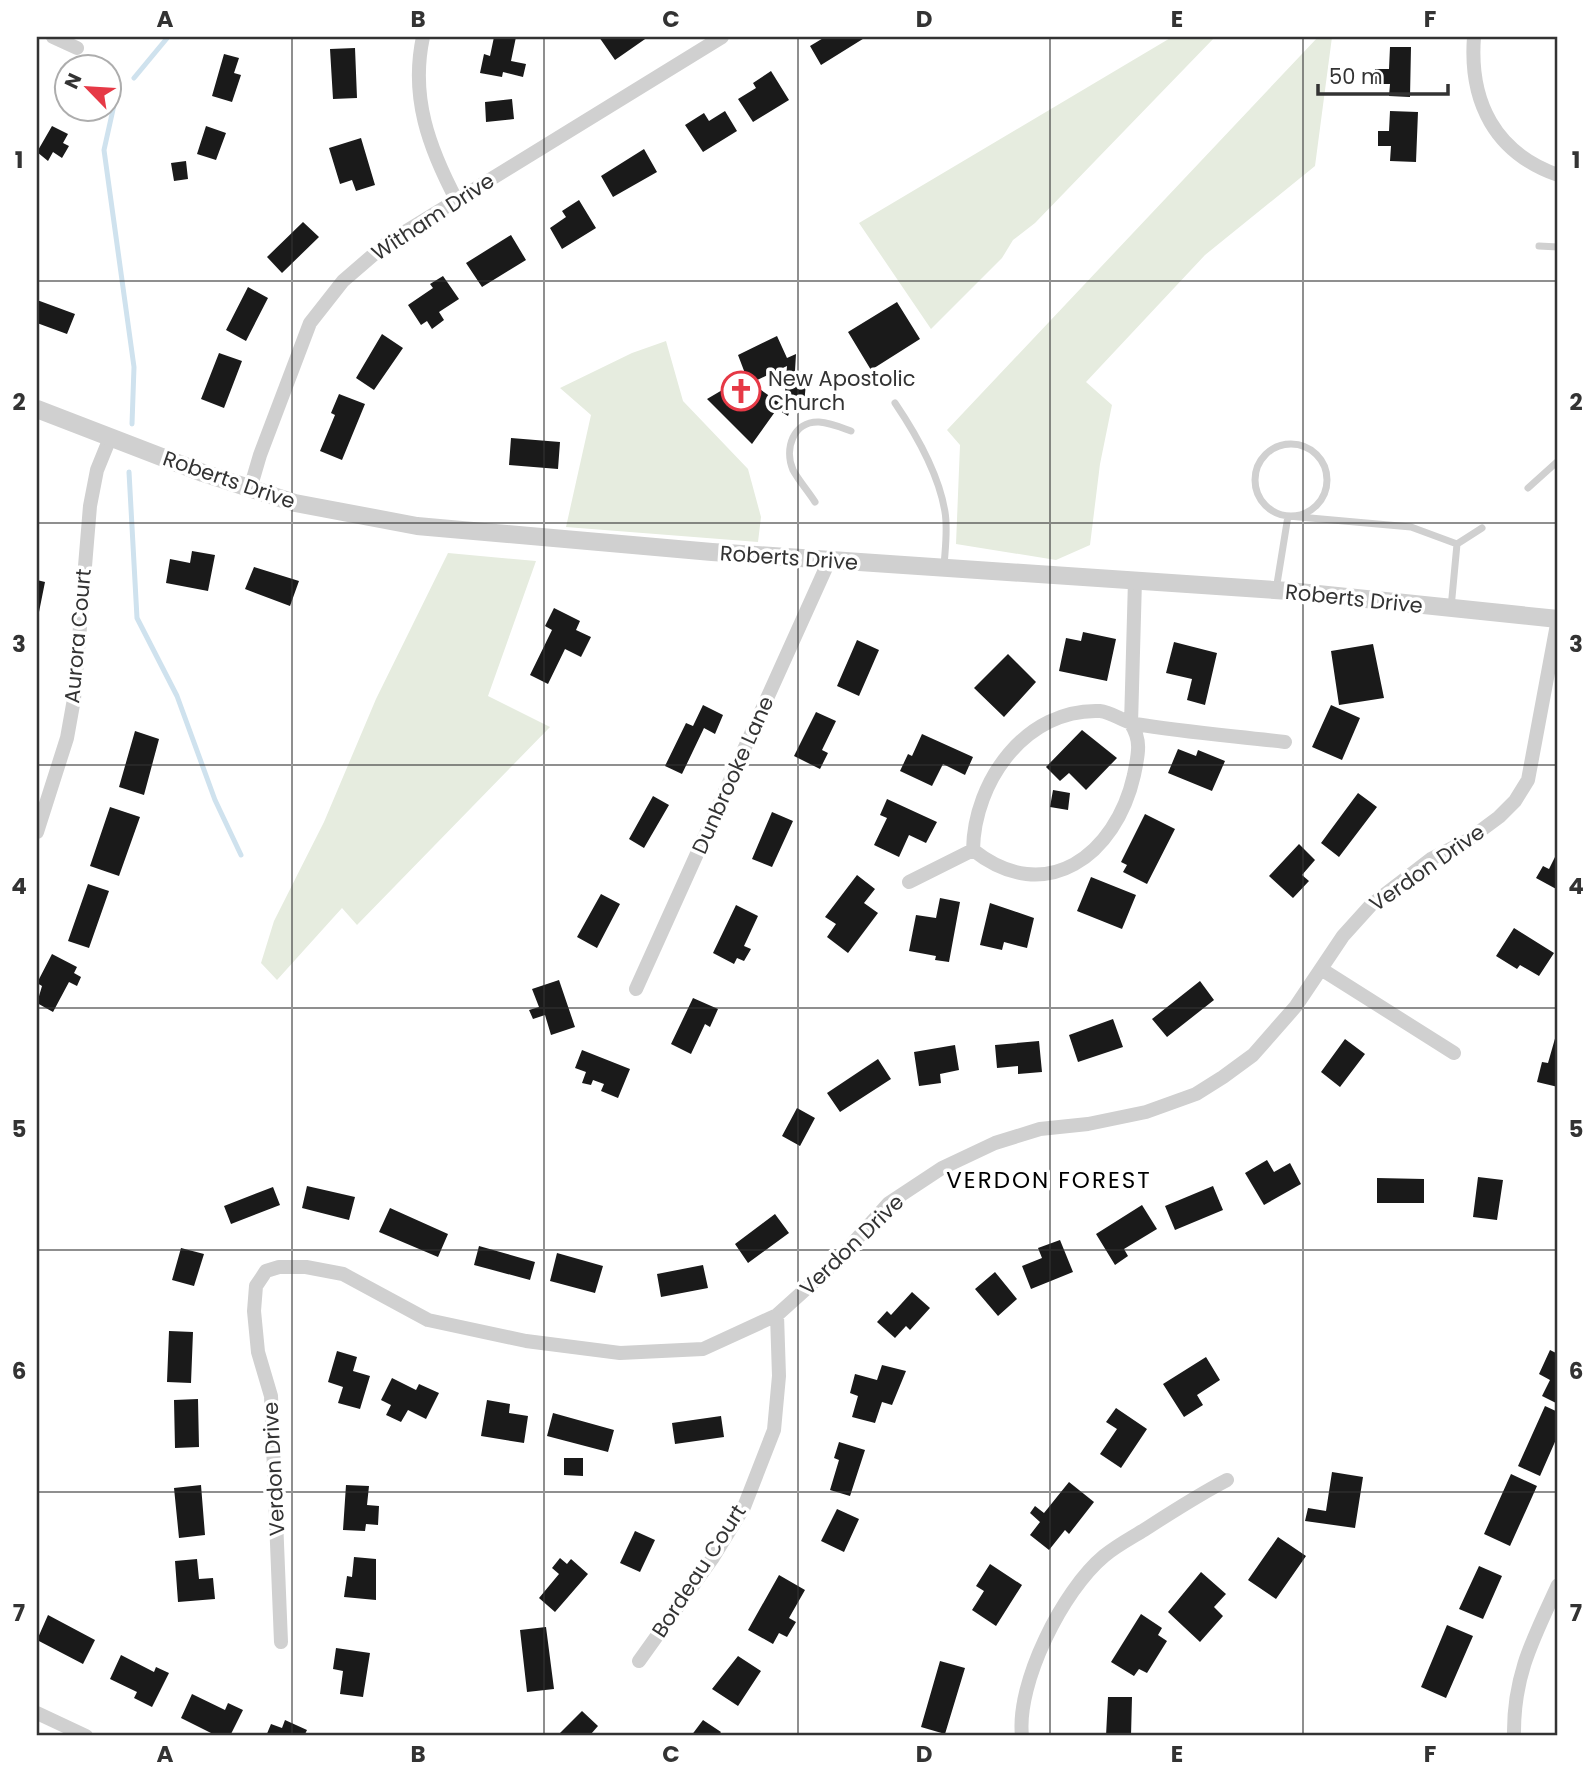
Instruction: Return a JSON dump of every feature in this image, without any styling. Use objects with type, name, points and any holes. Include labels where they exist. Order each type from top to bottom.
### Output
[{"type":"street","points":[[53,37],[77,48]]},
{"type":"street","points":[[423,37],[418,85],[422,114],[433,156],[457,201]]},
{"type":"street","name":"Witham Drive","points":[[250,489],[260,455],[310,323],[325,301],[387,243],[722,37]]},
{"type":"street","points":[[1474,37],[1479,99],[1496,134],[1518,156],[1558,175]]},
{"type":"street","name":"Roberts Drive","points":[[37,409],[110,438],[295,503],[417,526],[829,561],[1276,590],[1558,619]]},
{"type":"street","name":"Aurora Court","points":[[37,832],[43,787],[67,738],[90,506],[97,470],[110,438]]},
{"type":"street","name":"Dunbrooke Lane","points":[[636,989],[829,561]]},
{"type":"street","points":[[973,849],[989,862],[1007,870],[1039,876],[1061,871],[1087,858],[1108,833],[1130,794],[1139,754],[1139,737],[1131,724],[1135,580]]},
{"type":"street","name":"Verdon Drive","points":[[281,1642],[271,1396],[258,1352],[254,1311],[256,1286],[266,1271],[279,1267],[306,1267],[343,1275],[428,1320],[526,1341],[620,1353],[703,1349],[777,1315],[836,1261],[889,1203],[942,1168],[995,1143],[1040,1129],[1088,1124],[1146,1112],[1196,1094],[1253,1055],[1296,1006],[1343,936],[1371,905],[1431,859],[1468,840],[1515,801],[1528,780],[1558,619]]},
{"type":"street","points":[[973,849],[973,824],[1002,760],[1027,733],[1067,714],[1103,711],[1131,724],[1284,742]]},
{"type":"street","points":[[909,882],[973,849]]},
{"type":"street","points":[[1321,969],[1454,1053]]},
{"type":"street","name":"Bordeau Court","points":[[639,1661],[712,1559],[744,1507],[774,1430],[779,1376],[777,1315]]},
{"type":"street","points":[[1022,1736],[1025,1685],[1046,1639],[1076,1589],[1103,1556],[1189,1500],[1227,1480]]},
{"type":"street","points":[[1514,1736],[1513,1701],[1524,1661],[1558,1585]]},
{"type":"street","points":[[37,1713],[86,1736]]},
{"type":"lane","points":[[1539,246],[1558,247]]},
{"type":"lane","points":[[895,403],[909,424],[945,513],[944,568]]},
{"type":"lane","points":[[815,502],[792,468],[789,444],[792,437],[804,425],[816,422],[851,431]]},
{"type":"lane","points":[[1288,516],[1311,510],[1325,491],[1324,468],[1319,458],[1299,445],[1288,444],[1266,454],[1255,475],[1259,498],[1267,507],[1288,516],[1411,527],[1457,544]]},
{"type":"lane","points":[[1528,488],[1558,461]]},
{"type":"lane","points":[[1276,590],[1288,516]]},
{"type":"lane","points":[[1457,544],[1482,528]]},
{"type":"lane","points":[[1451,609],[1457,544]]},
{"type":"shaded area","points":[[1172,37],[1215,37],[1035,223],[1013,240],[1002,258],[931,329],[859,223]]},
{"type":"shaded area","points":[[1318,37],[1332,37],[1315,166],[1205,255],[1086,382],[1112,405],[1100,464],[1090,545],[1056,560],[956,544],[960,445],[947,430]]},
{"type":"shaded area","points":[[666,341],[683,401],[748,469],[761,517],[758,542],[566,527],[591,415],[560,388],[632,353]]},
{"type":"shaded area","points":[[448,553],[536,561],[488,696],[550,727],[357,925],[342,908],[277,980],[261,963],[274,921],[324,822],[376,699]]},
{"type":"building","points":[[494,37],[516,37],[511,61],[526,64],[523,77],[503,72],[502,77],[480,73],[484,54],[490,56]]},
{"type":"building","points":[[599,37],[648,37],[615,60]]},
{"type":"building","points":[[825,37],[866,37],[821,65],[810,46]]},
{"type":"building","points":[[1390,47],[1411,47],[1410,97],[1389,96],[1390,84],[1374,84],[1375,69],[1389,69]]},
{"type":"building","points":[[355,48],[357,98],[333,99],[330,49]]},
{"type":"building","points":[[224,54],[239,58],[234,73],[241,75],[232,102],[212,96]]},
{"type":"building","points":[[771,71],[789,100],[753,122],[738,99],[756,88],[753,83]]},
{"type":"building","points":[[512,99],[514,119],[486,122],[485,102]]},
{"type":"building","points":[[725,111],[737,131],[703,152],[685,125],[704,113],[709,121]]},
{"type":"building","points":[[1390,111],[1418,112],[1416,162],[1390,161],[1391,146],[1378,146],[1378,131],[1389,131]]},
{"type":"building","points":[[52,126],[68,134],[63,143],[69,146],[62,158],[53,152],[48,161],[37,152]]},
{"type":"building","points":[[206,126],[226,133],[216,160],[197,154]]},
{"type":"building","points":[[361,138],[375,185],[356,191],[352,180],[340,184],[329,148]]},
{"type":"building","points":[[644,149],[657,172],[613,197],[601,176]]},
{"type":"building","points":[[186,161],[188,179],[174,181],[171,163]]},
{"type":"building","points":[[579,200],[596,228],[562,249],[550,228],[566,217],[562,211]]},
{"type":"building","points":[[303,222],[319,237],[282,273],[267,257]]},
{"type":"building","points":[[511,235],[526,260],[482,287],[466,263]]},
{"type":"building","points":[[443,276],[459,299],[439,312],[444,320],[432,329],[427,321],[421,325],[408,305],[433,288],[430,284]]},
{"type":"building","points":[[248,287],[268,298],[246,341],[226,330]]},
{"type":"building","points":[[37,300],[75,314],[67,334],[37,323]]},
{"type":"building","points":[[897,302],[920,339],[871,370],[848,332]]},
{"type":"building","points":[[382,334],[403,348],[374,390],[356,378]]},
{"type":"building","name":"New Apostolic Church","points":[[777,336],[787,358],[796,354],[795,371],[807,373],[804,404],[792,404],[788,416],[777,409],[752,444],[707,399],[746,376],[738,355]],"holes":[[[787,366],[784,406],[751,383]]]},
{"type":"building","points":[[219,353],[242,361],[224,408],[201,399]]},
{"type":"building","points":[[339,394],[365,404],[342,460],[320,451],[335,415],[331,413]]},
{"type":"building","points":[[511,438],[560,442],[558,469],[509,465]]},
{"type":"building","points":[[192,551],[215,555],[208,591],[166,583],[170,559],[190,563]]},
{"type":"building","points":[[254,567],[299,581],[290,606],[245,589]]},
{"type":"building","points":[[37,580],[45,582],[38,617],[37,617]]},
{"type":"building","points":[[554,608],[580,621],[576,630],[591,637],[581,657],[565,649],[548,684],[530,675],[552,630],[545,626]]},
{"type":"building","points":[[1083,632],[1116,639],[1107,681],[1059,671],[1066,638],[1081,641]]},
{"type":"building","points":[[857,640],[879,650],[859,696],[837,686]]},
{"type":"building","points":[[1174,642],[1217,653],[1205,705],[1187,700],[1192,679],[1166,673]]},
{"type":"building","points":[[1373,644],[1384,698],[1339,705],[1331,651]]},
{"type":"building","points":[[1008,654],[1036,682],[1004,717],[974,688]]},
{"type":"building","points":[[703,705],[723,715],[715,734],[704,728],[682,774],[665,766],[686,723],[693,726]]},
{"type":"building","points":[[1331,705],[1360,718],[1342,760],[1312,747]]},
{"type":"building","points":[[816,712],[836,721],[822,750],[828,753],[820,769],[794,756]]},
{"type":"building","points":[[1082,730],[1117,758],[1086,790],[1069,773],[1060,781],[1046,767]]},
{"type":"building","points":[[135,731],[159,739],[144,795],[119,787]]},
{"type":"building","points":[[922,734],[973,757],[965,775],[943,764],[932,786],[900,771],[908,754],[912,756]]},
{"type":"building","points":[[1178,749],[1196,756],[1198,750],[1225,761],[1212,791],[1168,773]]},
{"type":"building","points":[[1053,790],[1070,793],[1068,810],[1050,807]]},
{"type":"building","points":[[1358,793],[1377,807],[1339,857],[1321,843]]},
{"type":"building","points":[[653,796],[669,805],[644,848],[629,839]]},
{"type":"building","points":[[887,799],[937,822],[926,843],[909,835],[899,857],[874,845],[887,818],[880,815]]},
{"type":"building","points":[[110,807],[140,817],[119,876],[90,866]]},
{"type":"building","points":[[772,812],[793,821],[772,867],[752,859]]},
{"type":"building","points":[[1145,814],[1175,829],[1147,884],[1123,872],[1127,865],[1121,862]]},
{"type":"building","points":[[1299,844],[1315,860],[1302,875],[1309,881],[1293,898],[1269,876]]},
{"type":"building","points":[[1558,851],[1558,890],[1536,878],[1543,866],[1549,869]]},
{"type":"building","points":[[857,875],[875,889],[864,903],[878,913],[848,953],[827,937],[836,924],[825,917]]},
{"type":"building","points":[[1091,877],[1136,895],[1122,929],[1077,911]]},
{"type":"building","points":[[88,884],[109,891],[89,948],[68,941]]},
{"type":"building","points":[[601,894],[620,904],[597,948],[577,937]]},
{"type":"building","points":[[940,898],[960,902],[949,962],[935,960],[936,956],[909,951],[916,915],[936,918]]},
{"type":"building","points":[[990,903],[1034,918],[1027,948],[1004,942],[1002,950],[980,945]]},
{"type":"building","points":[[736,905],[758,916],[744,946],[751,949],[744,961],[737,958],[734,964],[713,953]]},
{"type":"building","points":[[1514,928],[1554,953],[1539,976],[1520,965],[1517,969],[1496,956]]},
{"type":"building","points":[[52,954],[77,967],[74,973],[81,977],[77,986],[69,982],[53,1012],[37,1003],[42,986],[37,983]]},
{"type":"building","points":[[559,980],[575,1027],[551,1035],[545,1015],[533,1019],[529,1010],[539,1007],[532,989]]},
{"type":"building","points":[[1200,981],[1214,1000],[1167,1037],[1152,1019]]},
{"type":"building","points":[[693,998],[718,1009],[710,1027],[705,1024],[691,1054],[671,1044]]},
{"type":"building","points":[[1113,1019],[1123,1047],[1078,1062],[1069,1035]]},
{"type":"building","points":[[1558,1028],[1558,1087],[1537,1082],[1542,1062],[1548,1063]]},
{"type":"building","points":[[1345,1039],[1365,1054],[1340,1087],[1321,1072]]},
{"type":"building","points":[[1039,1041],[1042,1072],[1018,1074],[1018,1066],[997,1068],[995,1045]]},
{"type":"building","points":[[955,1045],[959,1070],[940,1074],[941,1083],[919,1086],[914,1052]]},
{"type":"building","points":[[582,1050],[630,1069],[618,1098],[601,1091],[604,1084],[593,1080],[591,1085],[582,1083],[586,1072],[575,1068]]},
{"type":"building","points":[[878,1059],[891,1079],[840,1112],[827,1093]]},
{"type":"building","points":[[797,1108],[815,1118],[800,1146],[782,1136]]},
{"type":"building","points":[[1267,1160],[1274,1172],[1290,1163],[1301,1184],[1264,1205],[1245,1173]]},
{"type":"building","points":[[1478,1177],[1503,1180],[1497,1220],[1473,1217]]},
{"type":"building","points":[[1377,1178],[1424,1179],[1424,1203],[1377,1203]]},
{"type":"building","points":[[307,1186],[355,1197],[349,1220],[302,1208]]},
{"type":"building","points":[[1213,1186],[1223,1210],[1175,1230],[1165,1206]]},
{"type":"building","points":[[273,1187],[280,1205],[231,1224],[224,1206]]},
{"type":"building","points":[[1142,1205],[1157,1229],[1124,1249],[1128,1256],[1115,1265],[1096,1234]]},
{"type":"building","points":[[390,1208],[448,1234],[438,1257],[379,1232]]},
{"type":"building","points":[[775,1214],[789,1233],[748,1263],[735,1244]]},
{"type":"building","points":[[1060,1240],[1073,1272],[1031,1289],[1022,1266],[1042,1258],[1038,1248]]},
{"type":"building","points":[[479,1246],[535,1262],[530,1280],[474,1265]]},
{"type":"building","points":[[181,1248],[204,1254],[194,1286],[172,1280]]},
{"type":"building","points":[[557,1253],[603,1266],[595,1293],[550,1281]]},
{"type":"building","points":[[703,1265],[708,1288],[661,1297],[657,1274]]},
{"type":"building","points":[[995,1272],[1017,1299],[998,1316],[975,1289]]},
{"type":"building","points":[[912,1292],[930,1308],[910,1330],[906,1326],[895,1338],[877,1322],[887,1311],[891,1315]]},
{"type":"building","points":[[169,1331],[193,1332],[191,1383],[167,1382]]},
{"type":"building","points":[[1550,1350],[1558,1354],[1558,1404],[1542,1396],[1550,1380],[1539,1374]]},
{"type":"building","points":[[337,1351],[357,1357],[353,1371],[370,1376],[360,1409],[338,1403],[343,1387],[328,1382]]},
{"type":"building","points":[[1206,1357],[1220,1380],[1197,1395],[1203,1405],[1184,1417],[1163,1384]]},
{"type":"building","points":[[882,1365],[906,1371],[892,1405],[882,1402],[875,1423],[852,1417],[858,1396],[850,1393],[855,1374],[877,1380]]},
{"type":"building","points":[[392,1378],[416,1390],[419,1384],[439,1393],[426,1419],[408,1410],[401,1422],[386,1415],[391,1405],[381,1400]]},
{"type":"building","points":[[198,1399],[199,1447],[175,1448],[174,1400]]},
{"type":"building","points":[[487,1400],[510,1404],[509,1413],[528,1416],[524,1443],[481,1436]]},
{"type":"building","points":[[1545,1406],[1558,1412],[1558,1435],[1540,1476],[1518,1466]]},
{"type":"building","points":[[1116,1408],[1147,1429],[1121,1468],[1100,1454],[1117,1429],[1106,1422]]},
{"type":"building","points":[[553,1413],[614,1430],[608,1452],[547,1436]]},
{"type":"building","points":[[721,1416],[724,1437],[675,1444],[672,1423]]},
{"type":"building","points":[[839,1442],[865,1450],[850,1496],[830,1490],[839,1460],[834,1458]]},
{"type":"building","points":[[564,1458],[583,1458],[583,1476],[564,1475]]},
{"type":"building","points":[[1332,1472],[1363,1477],[1355,1528],[1305,1521],[1308,1508],[1326,1511]]},
{"type":"building","points":[[1511,1474],[1537,1486],[1510,1546],[1484,1534]]},
{"type":"building","points":[[1069,1482],[1094,1502],[1069,1534],[1065,1530],[1049,1550],[1030,1535],[1040,1522],[1030,1513],[1035,1506],[1044,1513]]},
{"type":"building","points":[[201,1485],[205,1535],[179,1538],[174,1488]]},
{"type":"building","points":[[346,1485],[369,1486],[367,1505],[379,1506],[378,1525],[366,1524],[365,1531],[343,1530]]},
{"type":"building","points":[[837,1509],[859,1519],[844,1552],[821,1541]]},
{"type":"building","points":[[635,1531],[655,1540],[640,1572],[620,1563]]},
{"type":"building","points":[[1278,1537],[1306,1556],[1276,1599],[1248,1580]]},
{"type":"building","points":[[354,1557],[376,1559],[376,1600],[344,1597],[347,1576],[352,1577]]},
{"type":"building","points":[[560,1558],[567,1564],[571,1559],[588,1574],[555,1612],[539,1598],[559,1574],[552,1568]]},
{"type":"building","points":[[197,1559],[199,1579],[213,1578],[215,1599],[178,1602],[175,1561]]},
{"type":"building","points":[[990,1564],[1022,1585],[996,1626],[972,1610],[984,1591],[976,1586]]},
{"type":"building","points":[[1479,1566],[1502,1576],[1483,1619],[1459,1609]]},
{"type":"building","points":[[1201,1572],[1226,1594],[1214,1607],[1223,1616],[1200,1642],[1168,1612]]},
{"type":"building","points":[[779,1575],[805,1590],[789,1618],[796,1622],[787,1637],[779,1633],[773,1644],[748,1630]]},
{"type":"building","points":[[1141,1614],[1162,1628],[1158,1635],[1167,1641],[1147,1673],[1139,1669],[1134,1676],[1111,1662]]},
{"type":"building","points":[[48,1615],[95,1640],[83,1664],[37,1640]]},
{"type":"building","points":[[1447,1625],[1473,1636],[1446,1698],[1421,1687]]},
{"type":"building","points":[[546,1627],[554,1689],[527,1692],[520,1630]]},
{"type":"building","points":[[336,1648],[370,1653],[363,1697],[340,1694],[343,1671],[333,1669]]},
{"type":"building","points":[[121,1655],[154,1672],[156,1667],[169,1673],[152,1707],[134,1698],[137,1692],[110,1679]]},
{"type":"building","points":[[738,1656],[761,1671],[738,1706],[712,1689]]},
{"type":"building","points":[[940,1661],[965,1668],[945,1734],[921,1727]]},
{"type":"building","points":[[192,1694],[225,1710],[228,1703],[243,1710],[230,1736],[209,1736],[211,1733],[181,1718]]},
{"type":"building","points":[[1108,1697],[1132,1697],[1131,1736],[1106,1736]]},
{"type":"building","points":[[582,1711],[598,1726],[591,1734],[593,1736],[557,1736]]},
{"type":"building","points":[[285,1720],[307,1730],[304,1736],[266,1736],[271,1724],[282,1728]]},
{"type":"building","points":[[703,1720],[721,1732],[718,1736],[691,1736]]},
{"type":"waterway","points":[[134,78],[168,37]]},
{"type":"waterway","points":[[110,122],[104,150],[134,367],[132,424]]},
{"type":"waterway","points":[[129,472],[137,618],[177,696],[215,800],[241,855]]},
{"type":"place","name":"New Apostolic Church","points":[[741,391]]},
{"type":"district","name":"VERDON FOREST","points":[[1049,1180]]}]
